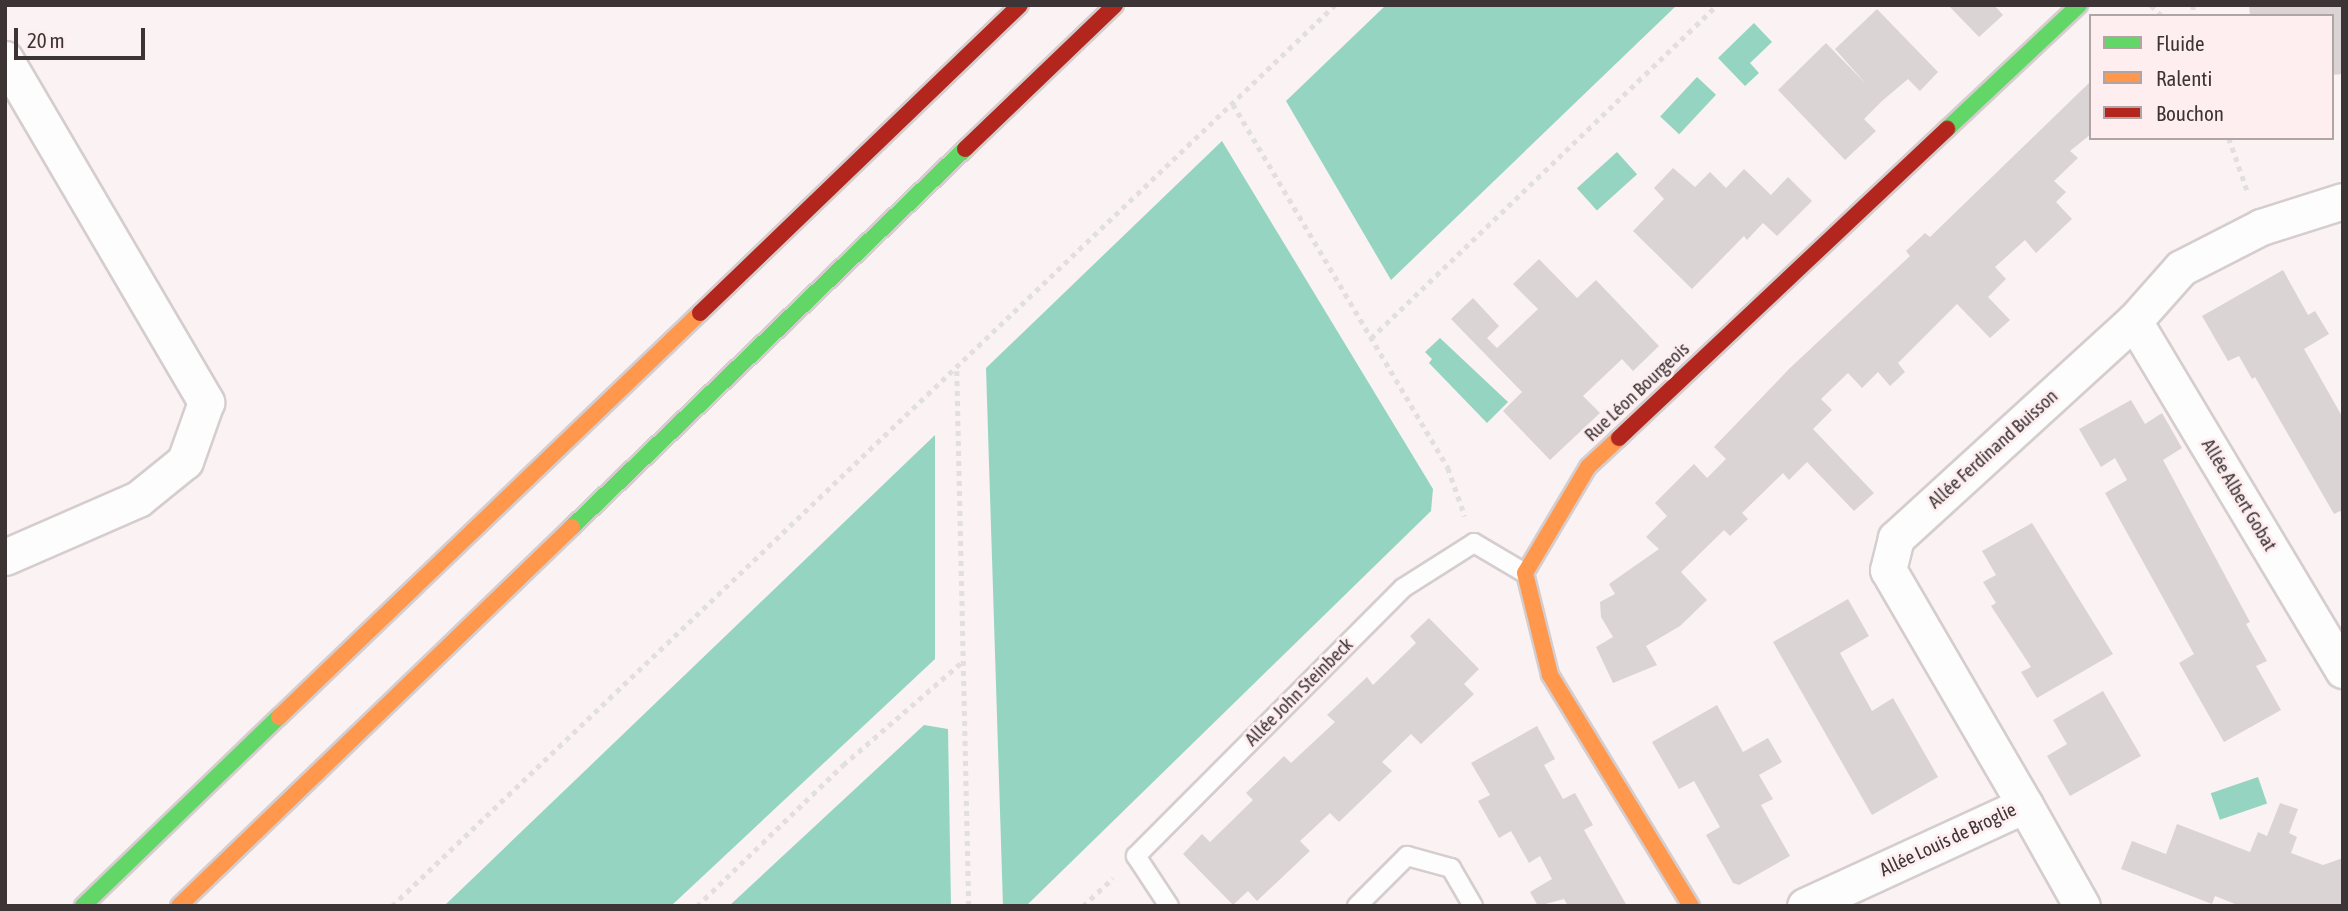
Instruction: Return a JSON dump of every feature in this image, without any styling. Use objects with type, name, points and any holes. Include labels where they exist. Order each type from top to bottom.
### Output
[{"type":"main road","points":[[83,906],[1020,5]]},
{"type":"main road","points":[[179,906],[1115,5]]},
{"type":"main road","name":"Rue Léon Bourgeois","points":[[1525,573],[1588,467],[2078,5]]},
{"type":"main road","points":[[1525,573],[1550,675],[1691,906]]},
{"type":"street","points":[[5,59],[206,402],[186,461],[138,499],[5,557]]},
{"type":"street","name":"Allée Ferdinand Buisson","points":[[2025,805],[1888,570],[1896,538],[2134,321],[2181,268],[2261,227],[2343,201]]},
{"type":"street","name":"Allée Albert Gobat","points":[[2134,321],[2343,670]]},
{"type":"street","name":"Allée Louis de Broglie","points":[[1805,906],[2025,805],[2082,906]]},
{"type":"lane","points":[[1474,543],[1525,573]]},
{"type":"lane","name":"Allée John Steinbeck","points":[[1136,856],[1403,588],[1474,543]]},
{"type":"lane","points":[[1136,856],[1169,906]]},
{"type":"lane","points":[[1357,906],[1407,856],[1451,868],[1474,906]]},
{"type":"path","points":[[392,906],[957,371],[1335,5]]},
{"type":"path","points":[[1371,338],[1717,5]]},
{"type":"path","points":[[1233,104],[1448,468],[1474,543]]},
{"type":"path","points":[[2230,140],[2261,227]]},
{"type":"path","points":[[957,371],[969,906]]},
{"type":"path","points":[[697,906],[843,765],[964,661]]},
{"type":"path","points":[[1083,906],[1136,856]]},
{"type":"shaded area","points":[[1386,5],[1677,5],[1391,280],[1286,101]]},
{"type":"shaded area","points":[[1754,23],[1772,42],[1750,63],[1759,73],[1745,86],[1718,58]]},
{"type":"shaded area","points":[[1697,77],[1716,95],[1679,134],[1660,116]]},
{"type":"shaded area","points":[[1222,141],[1433,489],[1431,511],[1026,906],[1003,906],[986,368]]},
{"type":"shaded area","points":[[1617,152],[1637,174],[1597,210],[1577,188]]},
{"type":"shaded area","points":[[1440,338],[1508,402],[1487,423],[1429,363],[1432,359],[1425,352]]},
{"type":"shaded area","points":[[935,435],[935,659],[671,906],[444,906]]},
{"type":"shaded area","points":[[924,725],[948,729],[951,906],[729,906]]},
{"type":"shaded area","points":[[2258,777],[2267,803],[2220,820],[2211,793]]},
{"type":"building","points":[[1948,5],[1994,5],[2003,15],[1979,37]]},
{"type":"building","points":[[2249,5],[2343,5],[2343,74],[2334,75],[2334,14],[2250,14]]},
{"type":"building","points":[[1877,9],[1938,72],[1920,91],[1908,79],[1882,101],[1864,119],[1876,131],[1845,160],[1778,90],[1826,43],[1866,84],[1835,49]]},
{"type":"building","points":[[2089,83],[2089,136],[2070,151],[2078,158],[2054,181],[2066,192],[2056,202],[2072,219],[2036,253],[2025,240],[1995,267],[2006,279],[1988,297],[2010,320],[1990,338],[1957,304],[1898,363],[1905,372],[1890,386],[1878,372],[1862,388],[1848,373],[1821,399],[1832,410],[1813,429],[1874,493],[1854,511],[1807,462],[1789,480],[1783,473],[1742,513],[1748,519],[1730,536],[1724,530],[1681,572],[1707,600],[1680,626],[1646,646],[1657,665],[1613,683],[1596,647],[1613,637],[1601,617],[1600,602],[1615,594],[1609,584],[1659,549],[1646,537],[1667,516],[1655,503],[1694,464],[1707,478],[1726,459],[1714,447],[1790,368],[1910,256],[1906,251],[1925,233],[1930,237]]},
{"type":"building","points":[[1673,168],[1695,187],[1710,172],[1726,188],[1744,169],[1771,195],[1788,177],[1812,201],[1777,236],[1763,223],[1747,240],[1744,236],[1692,289],[1633,231],[1664,199],[1654,188]]},
{"type":"building","points":[[1539,259],[1577,298],[1596,280],[1659,346],[1633,371],[1622,359],[1583,396],[1600,413],[1550,460],[1503,411],[1522,392],[1451,319],[1473,298],[1499,326],[1487,338],[1497,348],[1538,309],[1513,284]]},
{"type":"building","points":[[2283,270],[2308,315],[2315,311],[2329,334],[2304,349],[2343,418],[2343,516],[2340,511],[2334,514],[2255,377],[2252,379],[2239,356],[2228,361],[2202,316]]},
{"type":"building","points":[[2131,400],[2145,424],[2162,413],[2182,448],[2163,460],[2250,622],[2246,624],[2267,661],[2256,666],[2281,710],[2224,742],[2179,663],[2194,654],[2105,493],[2127,480],[2115,458],[2101,467],[2079,429]]},
{"type":"building","points":[[2032,523],[2113,654],[2037,698],[2021,672],[2031,667],[1991,606],[1996,603],[1983,582],[1996,575],[1982,551]]},
{"type":"building","points":[[1848,599],[1869,636],[1840,653],[1872,711],[1893,698],[1938,777],[1872,815],[1773,642]]},
{"type":"building","points":[[1429,618],[1479,669],[1464,684],[1474,694],[1421,744],[1411,734],[1382,762],[1392,771],[1339,822],[1330,813],[1300,841],[1310,851],[1257,901],[1248,891],[1233,905],[1183,854],[1202,834],[1210,842],[1253,800],[1246,793],[1284,756],[1291,763],[1335,722],[1327,715],[1367,677],[1373,685],[1416,643],[1410,636]]},
{"type":"building","points":[[2103,691],[2141,756],[2070,796],[2047,756],[2067,744],[2053,720]]},
{"type":"building","points":[[1717,705],[1743,752],[1768,738],[1782,762],[1759,775],[1773,799],[1761,805],[1790,856],[1739,885],[1733,883],[1706,835],[1720,827],[1694,781],[1679,789],[1652,742]]},
{"type":"building","points":[[1537,726],[1555,759],[1544,765],[1563,799],[1575,793],[1593,825],[1584,830],[1627,906],[1568,906],[1564,899],[1538,906],[1530,892],[1552,879],[1540,856],[1529,863],[1511,831],[1499,838],[1478,801],[1490,795],[1471,763]]},
{"type":"building","points":[[2280,803],[2298,809],[2289,833],[2297,837],[2291,853],[2323,865],[2343,858],[2343,906],[2240,906],[2215,896],[2212,904],[2121,869],[2132,841],[2166,854],[2177,824],[2250,852],[2258,832],[2267,836]]},
{"type":"traffic: fast","points":[[1947,129],[2079,5]]},
{"type":"traffic: fast","points":[[572,527],[965,149]]},
{"type":"traffic: fast","points":[[83,906],[279,717]]},
{"type":"traffic: slow","points":[[279,717],[700,313]]},
{"type":"traffic: slow","points":[[1619,438],[1588,467],[1525,573],[1550,675],[1691,906]]},
{"type":"traffic: slow","points":[[179,906],[572,527]]},
{"type":"traffic: jam","points":[[700,313],[1020,5]]},
{"type":"traffic: jam","points":[[965,149],[1115,5]]},
{"type":"traffic: jam","points":[[1619,438],[1947,129]]}]
